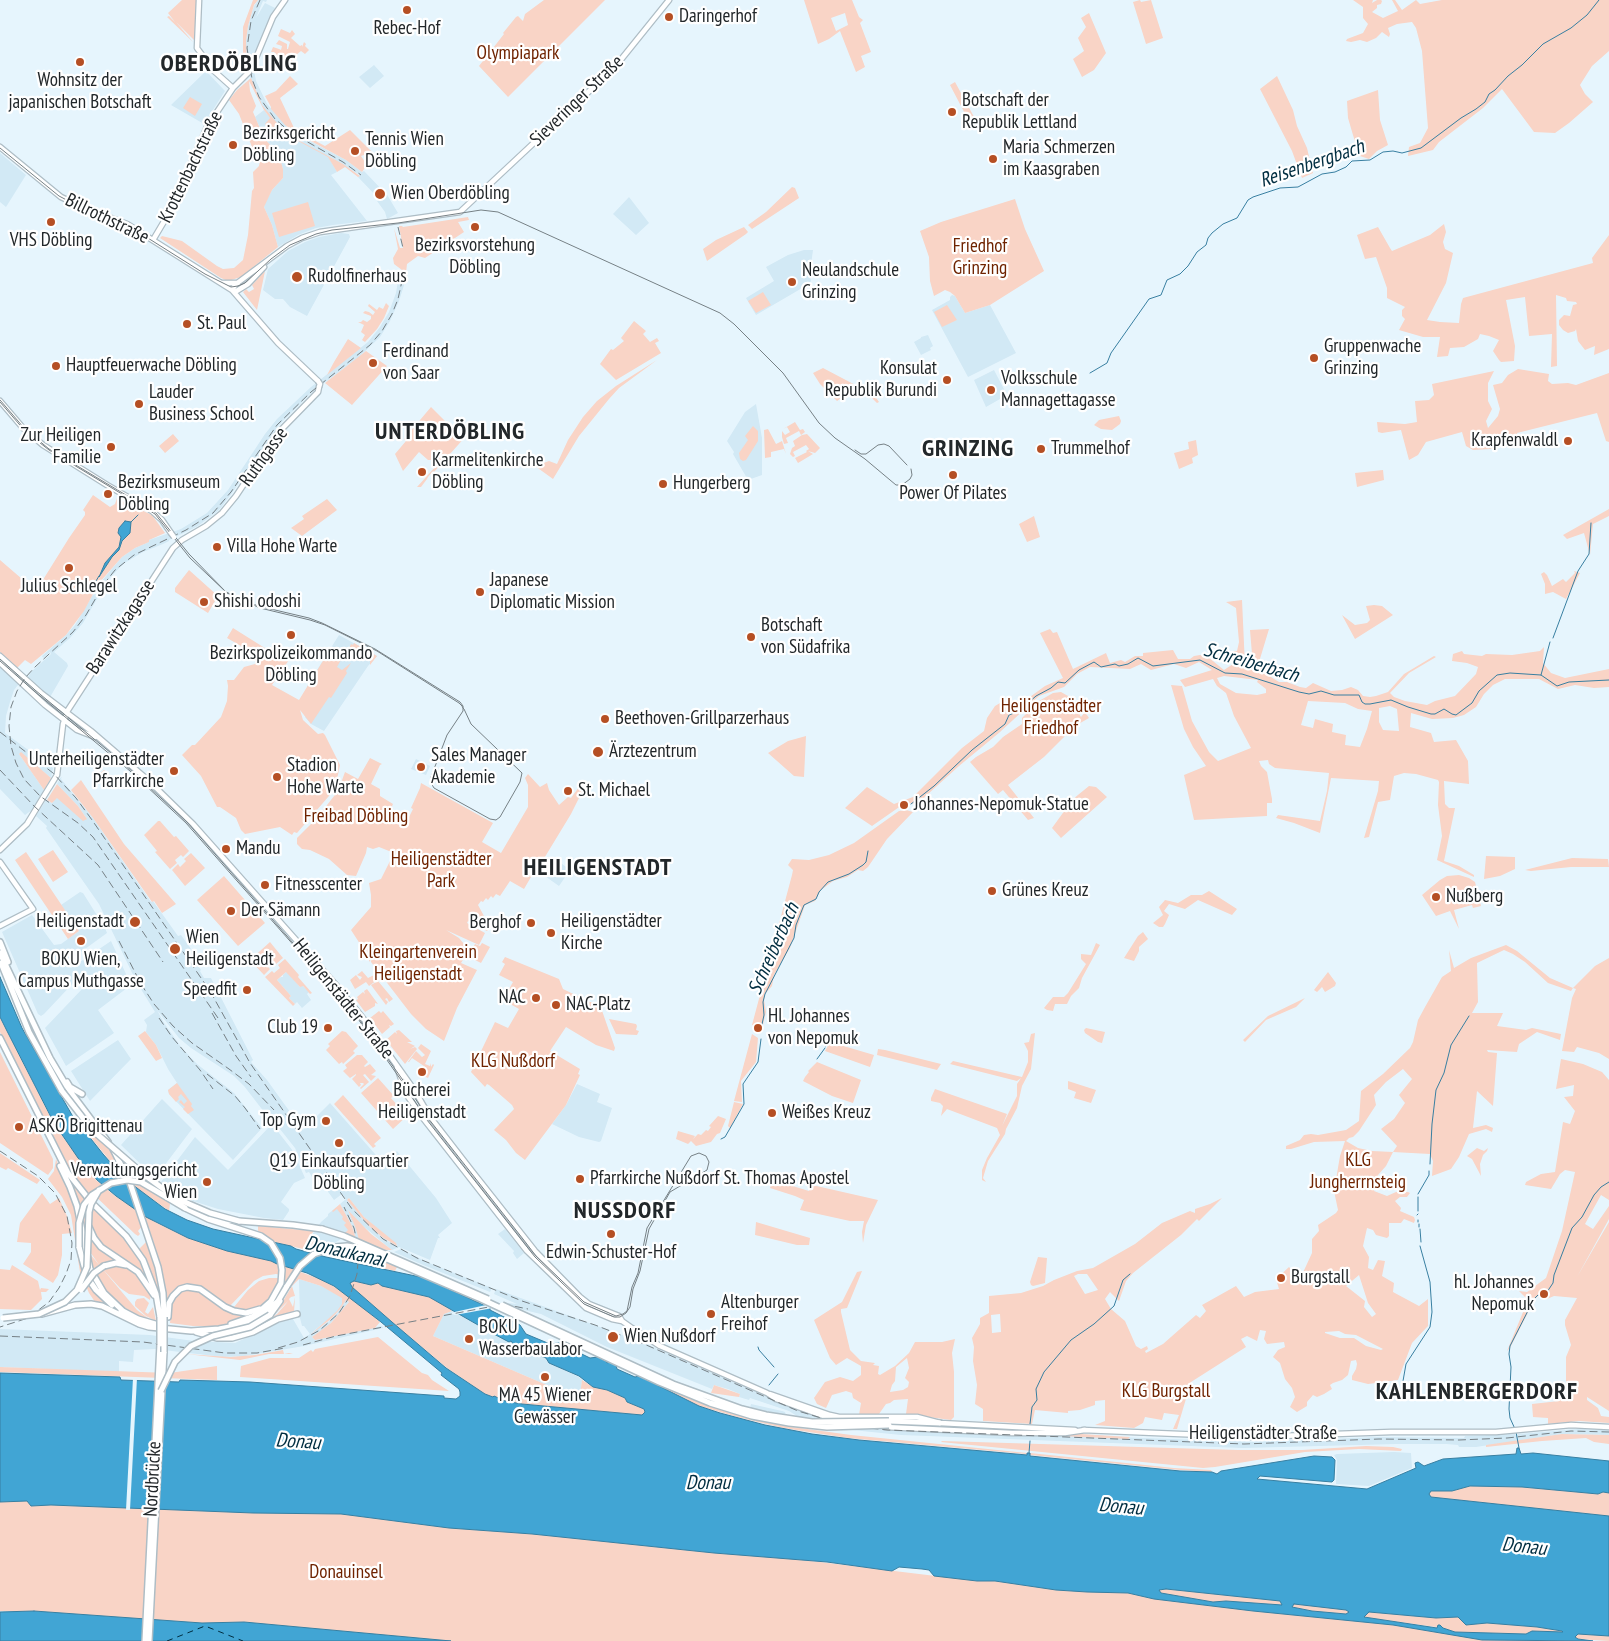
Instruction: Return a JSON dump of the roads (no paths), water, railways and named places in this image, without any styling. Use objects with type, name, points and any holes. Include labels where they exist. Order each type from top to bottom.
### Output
[{"type":"highway","points":[[0,942],[23,1002]]},
{"type":"highway","points":[[0,953],[42,1043],[58,1072],[114,1152],[130,1183],[158,1267],[163,1293],[164,1317]]},
{"type":"highway","points":[[0,960],[42,1057],[62,1091],[83,1118],[109,1146],[142,1174],[178,1198],[201,1210],[239,1221]]},
{"type":"highway","points":[[0,1038],[56,1151],[76,1184],[132,1243],[142,1260],[152,1280],[164,1317]]},
{"type":"highway","points":[[42,1043],[70,1087],[82,1094]]},
{"type":"highway","points":[[56,1151],[57,1159],[77,1206],[90,1270],[104,1293],[123,1311]]},
{"type":"highway","points":[[214,1329],[248,1319],[265,1307],[277,1293],[281,1283],[282,1270],[280,1258],[274,1247],[266,1239],[208,1219],[135,1180],[114,1182],[92,1195],[85,1204],[80,1217],[78,1231],[79,1247],[84,1267],[92,1284],[108,1302],[138,1319],[161,1326],[214,1329],[234,1327],[255,1320],[271,1308],[296,1272],[309,1258],[321,1251],[336,1246],[347,1246],[361,1248],[481,1299],[704,1401],[789,1423],[827,1427],[918,1422]]},
{"type":"highway","points":[[39,1314],[65,1302],[80,1286],[88,1267],[90,1206],[99,1190]]},
{"type":"highway","points":[[185,1208],[217,1218],[310,1227],[344,1236],[465,1288],[673,1384],[742,1409],[766,1415],[812,1422],[918,1422]]},
{"type":"highway","points":[[88,1224],[101,1247],[133,1268],[144,1280],[158,1302]]},
{"type":"highway","points":[[58,1310],[73,1298],[94,1274],[104,1266],[121,1264],[133,1268]]},
{"type":"highway","points":[[162,1391],[174,1362],[191,1346],[213,1336],[250,1327],[270,1315],[279,1304],[287,1286]]},
{"type":"highway","points":[[164,1317],[174,1294],[180,1289],[190,1287],[200,1289],[230,1309],[246,1312],[265,1307]]},
{"type":"highway","points":[[0,1318],[39,1314],[86,1304],[106,1308],[133,1322],[163,1330],[191,1331],[205,1329]]},
{"type":"highway","points":[[191,1331],[217,1338],[232,1338],[253,1332],[278,1319],[297,1314]]},
{"type":"highway","name":"Nordbrücke","points":[[149,1641],[164,1317]]},
{"type":"highway","name":"Nordbrücke","points":[[145,1641],[160,1353],[164,1317]]},
{"type":"highway","name":"Heiligenstädter Straße","points":[[918,1422],[940,1423]]},
{"type":"main road","points":[[199,0],[198,48],[217,74],[233,88]]},
{"type":"main road","name":"Krottenbachstraße","points":[[152,240],[172,208],[202,136],[233,88],[249,72],[270,21],[285,0]]},
{"type":"main road","name":"Sieveringer Straße","points":[[266,263],[294,242],[320,232],[460,212],[616,67],[669,0]]},
{"type":"main road","name":"Billrothstraße","points":[[0,147],[61,197],[122,222],[234,291],[273,337],[319,384]]},
{"type":"main road","points":[[234,291],[238,283],[266,263]]},
{"type":"main road","points":[[234,291],[252,280],[266,263]]},
{"type":"main road","points":[[220,283],[238,283]]},
{"type":"main road","name":"Ruthgasse","points":[[178,542],[206,526],[222,512],[236,496],[278,433],[318,392],[319,384]]},
{"type":"main road","points":[[0,401],[23,428],[43,445],[152,511],[162,520],[178,542]]},
{"type":"main road","name":"Barawitzkagasse","points":[[0,850],[27,824],[57,775],[64,720],[67,713],[131,611],[178,542]]},
{"type":"main road","name":"Heiligenstädter Straße","points":[[0,656],[102,741],[189,819],[326,973],[366,1022],[430,1117],[535,1251],[580,1297],[589,1304],[618,1315],[622,1321],[653,1343],[767,1393]]},
{"type":"main road","name":"Heiligenstädter Straße","points":[[0,663],[45,705],[77,730],[102,741]]},
{"type":"main road","points":[[0,862],[33,909],[0,926]]},
{"type":"main road","name":"Heiligenstädter Straße","points":[[396,1064],[406,1094],[527,1251],[586,1308],[612,1320],[622,1321]]},
{"type":"main road","points":[[767,1393],[778,1395],[839,1417],[917,1417],[940,1423]]},
{"type":"main road","points":[[767,1393],[776,1399],[804,1410],[862,1426],[1012,1433],[1066,1433],[1085,1430]]},
{"type":"main road","name":"Heiligenstädter Straße","points":[[940,1423],[1252,1438],[1362,1433],[1515,1431],[1571,1425],[1609,1426]]},
{"type":"water","points":[[125,521],[131,522],[130,533],[122,541],[119,550],[99,577],[105,563],[119,547],[121,537],[118,533],[119,528]]},
{"type":"water","name":"Donau","points":[[0,977],[22,1028],[72,1115],[125,1179],[165,1209],[187,1220],[213,1229],[291,1246],[326,1257],[425,1278],[490,1308],[490,1310],[520,1325],[526,1334],[550,1344],[559,1343],[590,1358],[598,1357],[607,1363],[616,1365],[617,1369],[635,1377],[639,1376],[699,1406],[720,1413],[765,1425],[859,1440],[1027,1455],[1027,1453],[1030,1453],[1030,1456],[1180,1471],[1212,1472],[1217,1474],[1221,1471],[1314,1456],[1332,1457],[1335,1460],[1334,1480],[1332,1482],[1260,1476],[1257,1479],[1367,1489],[1416,1468],[1415,1463],[1418,1462],[1424,1466],[1443,1459],[1516,1454],[1517,1448],[1519,1448],[1521,1454],[1533,1453],[1609,1461],[1609,1493],[1603,1492],[1598,1494],[1522,1487],[1470,1486],[1452,1491],[1431,1491],[1429,1494],[1431,1497],[1609,1516],[1609,1636],[1578,1634],[1575,1637],[1593,1641],[1482,1640],[1393,1625],[1253,1611],[1154,1599],[1128,1593],[1056,1590],[995,1581],[934,1576],[929,1570],[922,1569],[899,1567],[892,1571],[827,1562],[449,1528],[341,1514],[253,1513],[51,1505],[31,1506],[27,1501],[0,1502],[0,1373],[120,1377],[121,1380],[250,1382],[444,1396],[444,1398],[456,1399],[460,1396],[460,1392],[459,1389],[441,1375],[442,1373],[334,1286],[307,1273],[271,1261],[227,1251],[188,1238],[146,1217],[116,1196],[97,1180],[78,1158],[54,1123],[0,1017]],"holes":[[[354,1281],[371,1285],[378,1283],[382,1286],[429,1297],[492,1333],[509,1342],[511,1341],[515,1346],[546,1358],[549,1363],[579,1376],[593,1387],[607,1390],[625,1398],[627,1402],[644,1409],[645,1412],[642,1415],[522,1404],[505,1401],[485,1394],[446,1368],[352,1287],[350,1283]],[[1166,1589],[1280,1601],[1282,1605],[1226,1601],[1213,1602],[1161,1593],[1159,1590]],[[1294,1604],[1346,1610],[1349,1612],[1346,1614],[1292,1607]],[[1369,1612],[1436,1618],[1458,1617],[1466,1625],[1487,1623],[1537,1627],[1563,1632],[1532,1631],[1526,1634],[1455,1632],[1440,1625],[1437,1628],[1364,1617]]]},
{"type":"water","points":[[34,1611],[202,1623],[244,1622],[451,1641],[0,1641],[0,1612]]},
{"type":"waterway","name":"Reisenbergbach","points":[[1090,373],[1107,363],[1111,353],[1149,299],[1161,295],[1167,280],[1180,274],[1188,266],[1197,252],[1206,245],[1212,233],[1223,224],[1237,218],[1248,200],[1280,188],[1298,187],[1322,174],[1335,172],[1346,167],[1352,161],[1370,160],[1383,152],[1393,151],[1402,153],[1421,148],[1485,102],[1489,94],[1543,44],[1571,28],[1587,15],[1599,0]]},
{"type":"waterway","points":[[131,522],[138,515]]},
{"type":"waterway","points":[[1553,638],[1578,571],[1589,554],[1591,523]]},
{"type":"waterway","points":[[90,591],[99,576]]},
{"type":"waterway","points":[[1541,675],[1550,642]]},
{"type":"waterway","name":"Schreiberbach","points":[[911,804],[934,786],[972,750],[1005,724],[1009,715],[1019,711],[1036,696],[1058,682],[1065,683],[1079,670],[1094,662],[1101,667],[1128,664],[1138,658],[1153,666],[1200,660],[1225,673],[1242,674],[1299,692],[1309,694],[1321,691],[1334,695],[1359,695],[1365,704],[1391,700],[1431,714],[1444,709],[1456,715],[1472,703],[1479,691],[1497,675],[1510,673],[1541,675],[1557,686],[1569,682],[1609,680]]},
{"type":"waterway","name":"Schreiberbach","points":[[761,1029],[765,994],[794,938],[796,925],[804,905],[816,899],[819,892],[828,882],[849,874],[863,865],[866,862],[868,851]]},
{"type":"waterway","points":[[1430,1164],[1436,1090],[1444,1073],[1451,1045],[1469,1016]]},
{"type":"waterway","name":"Schreiberbach","points":[[721,1139],[725,1137],[744,1104],[743,1084],[758,1062],[761,1039]]},
{"type":"waterway","points":[[826,1046],[830,1042]]},
{"type":"waterway","points":[[817,1059],[825,1048]]},
{"type":"waterway","points":[[1418,1194],[1429,1175],[1429,1171]]},
{"type":"waterway","points":[[1515,1429],[1510,1418],[1509,1409],[1510,1346],[1534,1299],[1538,1295],[1547,1292],[1553,1283],[1554,1275],[1572,1228],[1582,1217],[1594,1195],[1609,1182]]},
{"type":"waterway","points":[[1418,1197],[1418,1211]]},
{"type":"waterway","points":[[1420,1229],[1421,1242]]},
{"type":"waterway","points":[[1408,1391],[1403,1381],[1406,1364],[1430,1327],[1432,1312],[1430,1282],[1420,1246]]},
{"type":"waterway","points":[[1030,1424],[1032,1407],[1037,1400],[1036,1389],[1044,1372],[1071,1340],[1094,1324],[1114,1306],[1123,1280],[1130,1274]]},
{"type":"waterway","points":[[758,1347],[774,1367]]},
{"type":"waterway","points":[[769,1385],[778,1374]]},
{"type":"waterway","points":[[1516,1432],[1519,1448]]},
{"type":"waterway","points":[[1029,1453],[1030,1441]]},
{"type":"tram line","points":[[0,148],[59,196],[80,207],[124,223],[205,274],[231,287],[245,283],[271,259],[290,245],[316,234],[332,230],[398,223],[481,210],[498,212],[720,313],[734,324],[783,373],[819,423],[835,438],[865,459],[896,485],[902,485],[910,479],[912,475],[911,469]]},
{"type":"tram line","points":[[0,400],[24,428],[49,449],[156,513],[189,554],[226,592],[258,606],[322,623],[375,649],[460,702],[463,706],[463,711],[447,735],[431,777],[431,783],[434,788],[490,819],[496,820],[500,817],[520,782],[522,773],[471,724],[464,709],[463,708],[462,706],[459,703],[377,651],[325,625],[260,608],[227,593],[190,558],[155,514],[49,450],[25,431],[0,402]]},
{"type":"tram line","points":[[855,450],[861,454],[866,454],[878,445],[884,444],[889,446],[907,465]]},
{"type":"tram line","points":[[0,659],[123,763],[187,822],[357,1016],[428,1118],[536,1256],[584,1302],[616,1316],[627,1311],[632,1287],[638,1273],[647,1228],[691,1156],[699,1153],[706,1156],[709,1162],[707,1170],[670,1192],[649,1229],[640,1271],[633,1289],[630,1307],[626,1313],[620,1317],[614,1317],[584,1304],[535,1257],[427,1120],[356,1016],[186,823],[130,771],[0,661]]},
{"type":"railway","points":[[260,0],[251,21],[247,48],[252,79],[259,97],[275,119],[290,132],[343,162],[361,175]]},
{"type":"railway","points":[[398,227],[403,248]]},
{"type":"railway","points":[[218,1018],[93,837],[78,823],[40,796],[24,779],[16,763],[11,746],[9,726],[11,707],[17,691],[25,678],[73,632],[115,570],[134,555],[186,530],[213,513],[231,492],[277,425],[311,392],[370,345],[382,331],[392,314],[402,281]]},
{"type":"railway","points":[[0,732],[53,773],[76,798],[210,991],[250,1063],[352,1209],[383,1239],[417,1258],[522,1301],[595,1325],[644,1344],[798,1411],[848,1426],[888,1430],[1244,1444],[1379,1439],[1459,1440],[1507,1438],[1571,1431],[1609,1432]]},
{"type":"railway","points":[[0,770],[34,806],[98,865],[163,962]]},
{"type":"railway","points":[[119,941],[141,984],[154,1004],[173,1026],[192,1043],[249,1084],[274,1110]]},
{"type":"railway","points":[[212,1013],[236,1056],[251,1077]]},
{"type":"railway","points":[[159,1018],[213,1089]]},
{"type":"railway","points":[[207,1074],[235,1096],[260,1129]]},
{"type":"railway","points":[[0,1151],[38,1176],[55,1193],[67,1216],[72,1243],[71,1260],[66,1274],[49,1302],[28,1318],[0,1327]]},
{"type":"railway","points":[[278,1348],[298,1342],[320,1330],[339,1313],[350,1296],[357,1274],[359,1251],[354,1228],[344,1207]]},
{"type":"railway","points":[[303,1345],[336,1336],[494,1306],[513,1306],[528,1309]]},
{"type":"railway","points":[[0,1336],[143,1342],[225,1353],[257,1353],[285,1348]]},
{"type":"place","name":"Rebec-Hof","points":[[407,10]]},
{"type":"place","name":"Daringerhof","points":[[669,17]]},
{"type":"place","name":"Wohnsitz der japanischen Botschaft","points":[[80,62]]},
{"type":"place","name":"Botschaft der Republik Lettland","points":[[952,112]]},
{"type":"place","name":"Bezirksgericht Döbling","points":[[233,145]]},
{"type":"place","name":"Tennis Wien Döbling","points":[[355,151]]},
{"type":"place","name":"Maria Schmerzen im Kaasgraben","points":[[993,159]]},
{"type":"place","name":"Wien Oberdöbling","points":[[380,194]]},
{"type":"place","name":"VHS Döbling","points":[[51,222]]},
{"type":"place","name":"Bezirksvorstehung Döbling","points":[[475,227]]},
{"type":"place","name":"Rudolfinerhaus","points":[[297,277]]},
{"type":"place","name":"Neulandschule Grinzing","points":[[792,282]]},
{"type":"place","name":"St. Paul","points":[[187,324]]},
{"type":"place","name":"Gruppenwache Grinzing","points":[[1314,358]]},
{"type":"place","name":"Ferdinand von Saar","points":[[373,363]]},
{"type":"place","name":"Hauptfeuerwache Döbling","points":[[56,366]]},
{"type":"place","name":"Konsulat Republik Burundi","points":[[947,380]]},
{"type":"place","name":"Volksschule Mannagettagasse","points":[[991,390]]},
{"type":"place","name":"Lauder Business School","points":[[139,404]]},
{"type":"place","name":"Krapfenwaldl","points":[[1568,441]]},
{"type":"place","name":"Zur Heiligen Familie","points":[[111,447]]},
{"type":"place","name":"Trummelhof","points":[[1041,449]]},
{"type":"place","name":"Karmelitenkirche Döbling","points":[[422,472]]},
{"type":"place","name":"Power Of Pilates","points":[[953,475]]},
{"type":"place","name":"Hungerberg","points":[[663,484]]},
{"type":"place","name":"Bezirksmuseum Döbling","points":[[108,494]]},
{"type":"place","name":"Villa Hohe Warte","points":[[217,547]]},
{"type":"place","name":"Julius Schlegel","points":[[69,568]]},
{"type":"place","name":"Japanese Diplomatic Mission","points":[[480,592]]},
{"type":"place","name":"Shishi odoshi","points":[[204,602]]},
{"type":"place","name":"Bezirkspolizeikommando Döbling","points":[[291,635]]},
{"type":"place","name":"Botschaft von Südafrika","points":[[751,637]]},
{"type":"place","name":"Beethoven-Grillparzerhaus","points":[[605,719]]},
{"type":"place","name":"Ärztezentrum","points":[[598,752]]},
{"type":"place","name":"Sales Manager Akademie","points":[[421,767]]},
{"type":"place","name":"Unterheiligenstädter Pfarrkirche","points":[[174,771]]},
{"type":"place","name":"Stadion Hohe Warte","points":[[277,777]]},
{"type":"place","name":"St. Michael","points":[[568,791]]},
{"type":"place","name":"Johannes-Nepomuk-Statue","points":[[904,805]]},
{"type":"place","name":"Mandu","points":[[226,849]]},
{"type":"place","name":"Fitnesscenter","points":[[265,885]]},
{"type":"place","name":"Grünes Kreuz","points":[[992,891]]},
{"type":"place","name":"Nußberg","points":[[1436,897]]},
{"type":"place","name":"Der Sämann","points":[[231,911]]},
{"type":"place","name":"Heiligenstadt","points":[[135,922]]},
{"type":"place","name":"Berghof","points":[[531,923]]},
{"type":"place","name":"Heiligenstädter Kirche","points":[[551,933]]},
{"type":"place","name":"BOKU Wien, Campus Muthgasse","points":[[81,941]]},
{"type":"place","name":"Wien Heiligenstadt","points":[[175,949]]},
{"type":"place","name":"Speedfit","points":[[247,990]]},
{"type":"place","name":"NAC","points":[[536,998]]},
{"type":"place","name":"NAC-Platz","points":[[556,1005]]},
{"type":"place","name":"Club 19","points":[[328,1028]]},
{"type":"place","name":"Hl. Johannes von Nepomuk","points":[[758,1028]]},
{"type":"place","name":"Bücherei Heiligenstadt","points":[[422,1072]]},
{"type":"place","name":"Weißes Kreuz","points":[[772,1113]]},
{"type":"place","name":"Top Gym","points":[[326,1121]]},
{"type":"place","name":"ASKÖ Brigittenau","points":[[19,1127]]},
{"type":"place","name":"Q19 Einkaufsquartier Döbling","points":[[339,1143]]},
{"type":"place","name":"Pfarrkirche Nußdorf St. Thomas Apostel","points":[[580,1179]]},
{"type":"place","name":"Verwaltungsgericht Wien","points":[[207,1182]]},
{"type":"place","name":"Edwin-Schuster-Hof","points":[[611,1234]]},
{"type":"place","name":"Burgstall","points":[[1281,1278]]},
{"type":"place","name":"hl. Johannes Nepomuk","points":[[1544,1294]]},
{"type":"place","name":"Altenburger Freihof","points":[[711,1314]]},
{"type":"place","name":"Wien Nußdorf","points":[[613,1337]]},
{"type":"place","name":"BOKU Wasserbaulabor","points":[[469,1339]]},
{"type":"place","name":"MA 45 Wiener Gewässer","points":[[545,1377]]},
{"type":"district","name":"OBERDÖBLING","points":[[229,64]]},
{"type":"district","name":"UNTERDÖBLING","points":[[450,432]]},
{"type":"district","name":"GRINZING","points":[[968,449]]},
{"type":"district","name":"HEILIGENSTADT","points":[[598,868]]},
{"type":"district","name":"NUSSDORF","points":[[625,1211]]},
{"type":"district","name":"KAHLENBERGERDORF","points":[[1477,1392]]},
{"type":"park label","name":"Olympiapark","points":[[518,54]]},
{"type":"park label","name":"Friedhof Grinzing","points":[[980,258]]},
{"type":"park label","name":"Heiligenstädter Friedhof","points":[[1051,718]]},
{"type":"park label","name":"Freibad Döbling","points":[[356,817]]},
{"type":"park label","name":"Heiligenstädter Park","points":[[441,871]]},
{"type":"park label","name":"Kleingartenverein Heiligenstadt","points":[[418,964]]},
{"type":"park label","name":"KLG Nußdorf","points":[[513,1062]]},
{"type":"park label","name":"KLG Jungherrnsteig","points":[[1358,1172]]},
{"type":"park label","name":"KLG Burgstall","points":[[1166,1392]]},
{"type":"park label","name":"Donauinsel","points":[[346,1573]]},
{"type":"water label","name":"Donaukanal","points":[[345,1252]]}]
